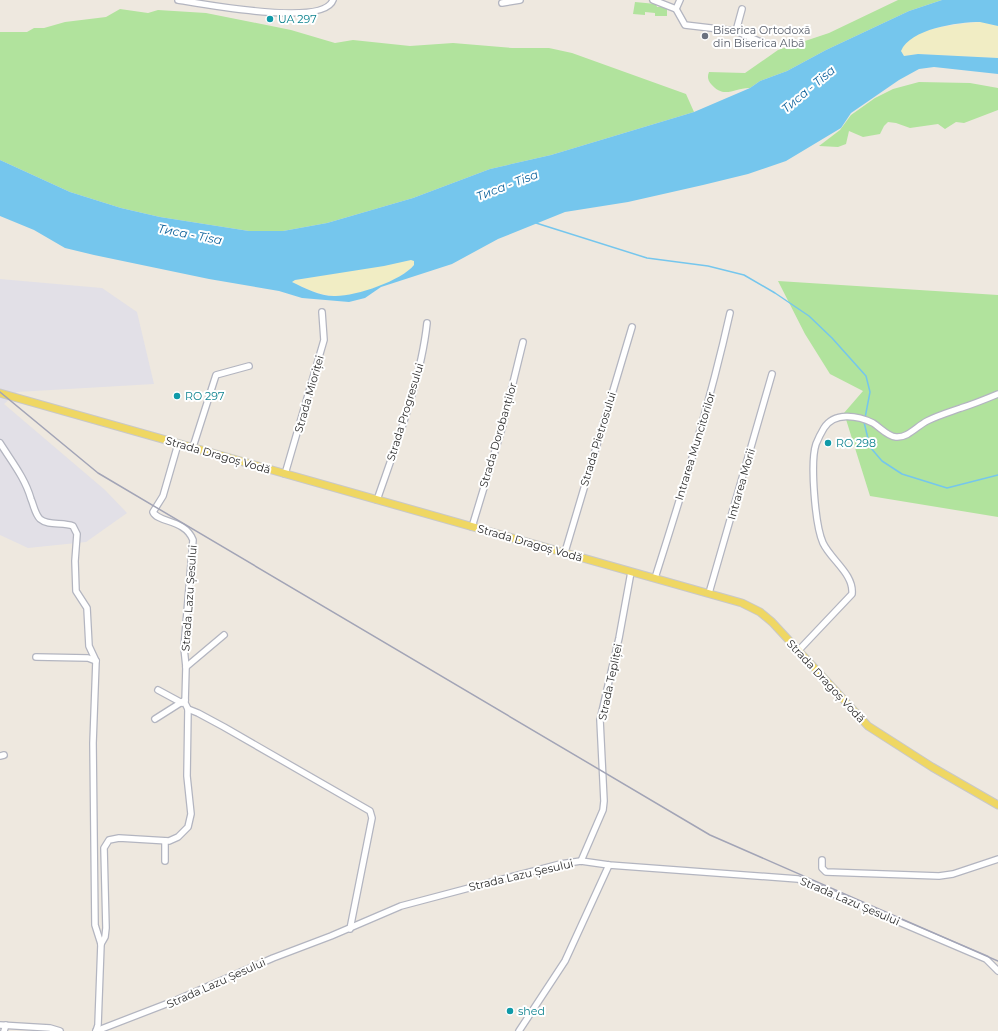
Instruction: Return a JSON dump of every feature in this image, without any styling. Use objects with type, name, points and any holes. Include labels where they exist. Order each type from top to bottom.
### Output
[{"type":"main road","name":"Strada Dragoș Vodă","points":[[0,393],[742,603],[760,612],[868,726],[932,767],[998,805]]},
{"type":"street","points":[[178,0],[269,13],[288,14],[320,11],[329,6],[333,0]]},
{"type":"street","points":[[502,3],[520,0]]},
{"type":"street","points":[[653,0],[676,9],[685,25],[736,31],[763,43]]},
{"type":"street","points":[[676,9],[680,0]]},
{"type":"street","points":[[736,31],[742,8]]},
{"type":"street","name":"Strada Mioriței","points":[[285,474],[324,340],[322,312]]},
{"type":"street","name":"Intrarea Muncitorilor","points":[[655,578],[718,370],[730,313]]},
{"type":"street","name":"Strada Progresului","points":[[377,500],[418,372],[425,346],[427,323]]},
{"type":"street","name":"Strada Pietrosului","points":[[565,552],[632,327]]},
{"type":"street","name":"Strada Dorobanților","points":[[472,527],[502,428],[523,342]]},
{"type":"street","points":[[193,447],[216,375],[249,366]]},
{"type":"street","name":"Intrarea Morii","points":[[709,593],[772,374]]},
{"type":"street","points":[[798,651],[851,597],[853,591],[851,582],[824,544],[817,526],[814,464],[816,444],[828,422],[833,418],[840,416],[865,420],[889,435],[897,437],[905,436],[926,421],[998,394]]},
{"type":"street","name":"Strada Lazu Șesului","points":[[0,443],[22,474],[40,520],[48,523],[67,524],[73,526],[76,530],[76,591],[87,608],[89,646],[96,660],[93,743],[95,925],[101,944]]},
{"type":"street","name":"Strada Lazu Șesului","points":[[178,444],[163,496],[153,512],[158,517],[187,529],[193,540],[185,634],[186,667],[183,701],[188,709],[187,776],[190,820],[184,832],[178,837],[165,841],[119,838],[109,840],[106,843],[104,848],[106,928],[101,944],[96,1031],[142,1014],[273,958],[350,929],[401,906],[537,869],[581,861],[609,865],[798,879],[986,959],[998,971]]},
{"type":"street","name":"Strada Tepliței","points":[[581,861],[603,806],[605,791],[600,720],[619,638],[631,572]]},
{"type":"street","points":[[186,667],[224,635]]},
{"type":"street","points":[[36,657],[88,658],[96,660]]},
{"type":"street","points":[[158,690],[183,701]]},
{"type":"street","points":[[155,719],[183,701]]},
{"type":"street","points":[[188,709],[198,712],[370,811],[372,818],[350,929]]},
{"type":"street","points":[[165,841],[165,861]]},
{"type":"street","points":[[822,860],[822,868],[826,872],[939,876],[953,874],[998,859]]},
{"type":"street","points":[[518,1031],[565,961],[609,865]]},
{"type":"street","points":[[3,1027],[50,1028],[60,1031]]},
{"type":"shaded area","points":[[0,279],[102,288],[137,312],[154,384],[17,392],[4,404],[105,490],[127,513],[86,542],[28,548],[0,535]]},
{"type":"green space","points":[[898,0],[942,0],[909,11],[826,50],[787,71],[760,81],[750,88],[725,92],[716,89],[709,80],[709,72],[745,73],[778,50],[829,33]]},
{"type":"green space","points":[[635,2],[656,4],[657,7],[667,7],[667,16],[655,16],[655,13],[645,12],[645,15],[633,14]]},
{"type":"green space","points":[[120,9],[148,13],[158,10],[206,13],[291,30],[335,43],[353,40],[410,46],[453,43],[512,48],[549,48],[572,53],[686,94],[694,112],[551,155],[490,169],[413,198],[327,223],[283,231],[249,231],[160,217],[121,208],[70,192],[0,160],[0,32],[27,32],[34,28],[44,28],[65,22],[106,17]]},
{"type":"green space","points":[[919,82],[970,83],[998,88],[998,110],[964,123],[956,122],[945,129],[938,124],[910,128],[888,122],[880,134],[863,137],[849,131],[846,144],[838,147],[819,146],[840,130],[851,115],[875,98],[893,89]]},
{"type":"green space","points":[[778,281],[998,295],[998,517],[870,496],[844,413],[863,391],[830,374],[805,334]]},
{"type":"sand","points":[[982,22],[998,26],[998,58],[918,54],[904,56],[901,51],[905,43],[911,38],[930,30],[941,27]]},
{"type":"sand","points":[[414,260],[414,265],[399,277],[364,291],[342,296],[333,296],[312,291],[292,282],[295,280]]},
{"type":"water","name":"Тиса - Tisa","points":[[942,0],[998,0],[998,26],[980,22],[970,22],[935,28],[914,37],[906,43],[901,51],[904,56],[918,54],[998,58],[998,74],[934,67],[919,69],[899,80],[851,113],[841,128],[786,161],[748,174],[703,185],[628,202],[565,212],[498,239],[452,264],[381,287],[365,298],[349,302],[302,298],[279,291],[209,279],[65,248],[34,230],[0,216],[0,160],[70,192],[121,208],[160,217],[249,231],[283,231],[327,223],[413,198],[490,169],[551,155],[694,112],[750,88],[760,81],[787,71],[826,50],[909,11]],"holes":[[[411,260],[414,261],[414,265],[399,277],[377,287],[343,296],[323,295],[292,282],[295,280],[384,266]]]},
{"type":"waterway","points":[[536,223],[647,258],[708,266],[744,275],[775,293],[809,316],[832,338],[866,376],[870,392],[865,418]]},
{"type":"waterway","points":[[864,422],[870,447],[882,461],[902,474],[947,488],[998,475]]},
{"type":"railway","points":[[0,392],[98,473],[710,835],[998,961]]},
{"type":"place","name":"UA 297","points":[[270,19]]},
{"type":"place","name":"Biserica Ortodoxă din Biserica Albă","points":[[705,36]]},
{"type":"place","name":"RO 297","points":[[177,396]]},
{"type":"place","name":"RO 298","points":[[828,443]]},
{"type":"place","name":"shed","points":[[510,1011]]}]
